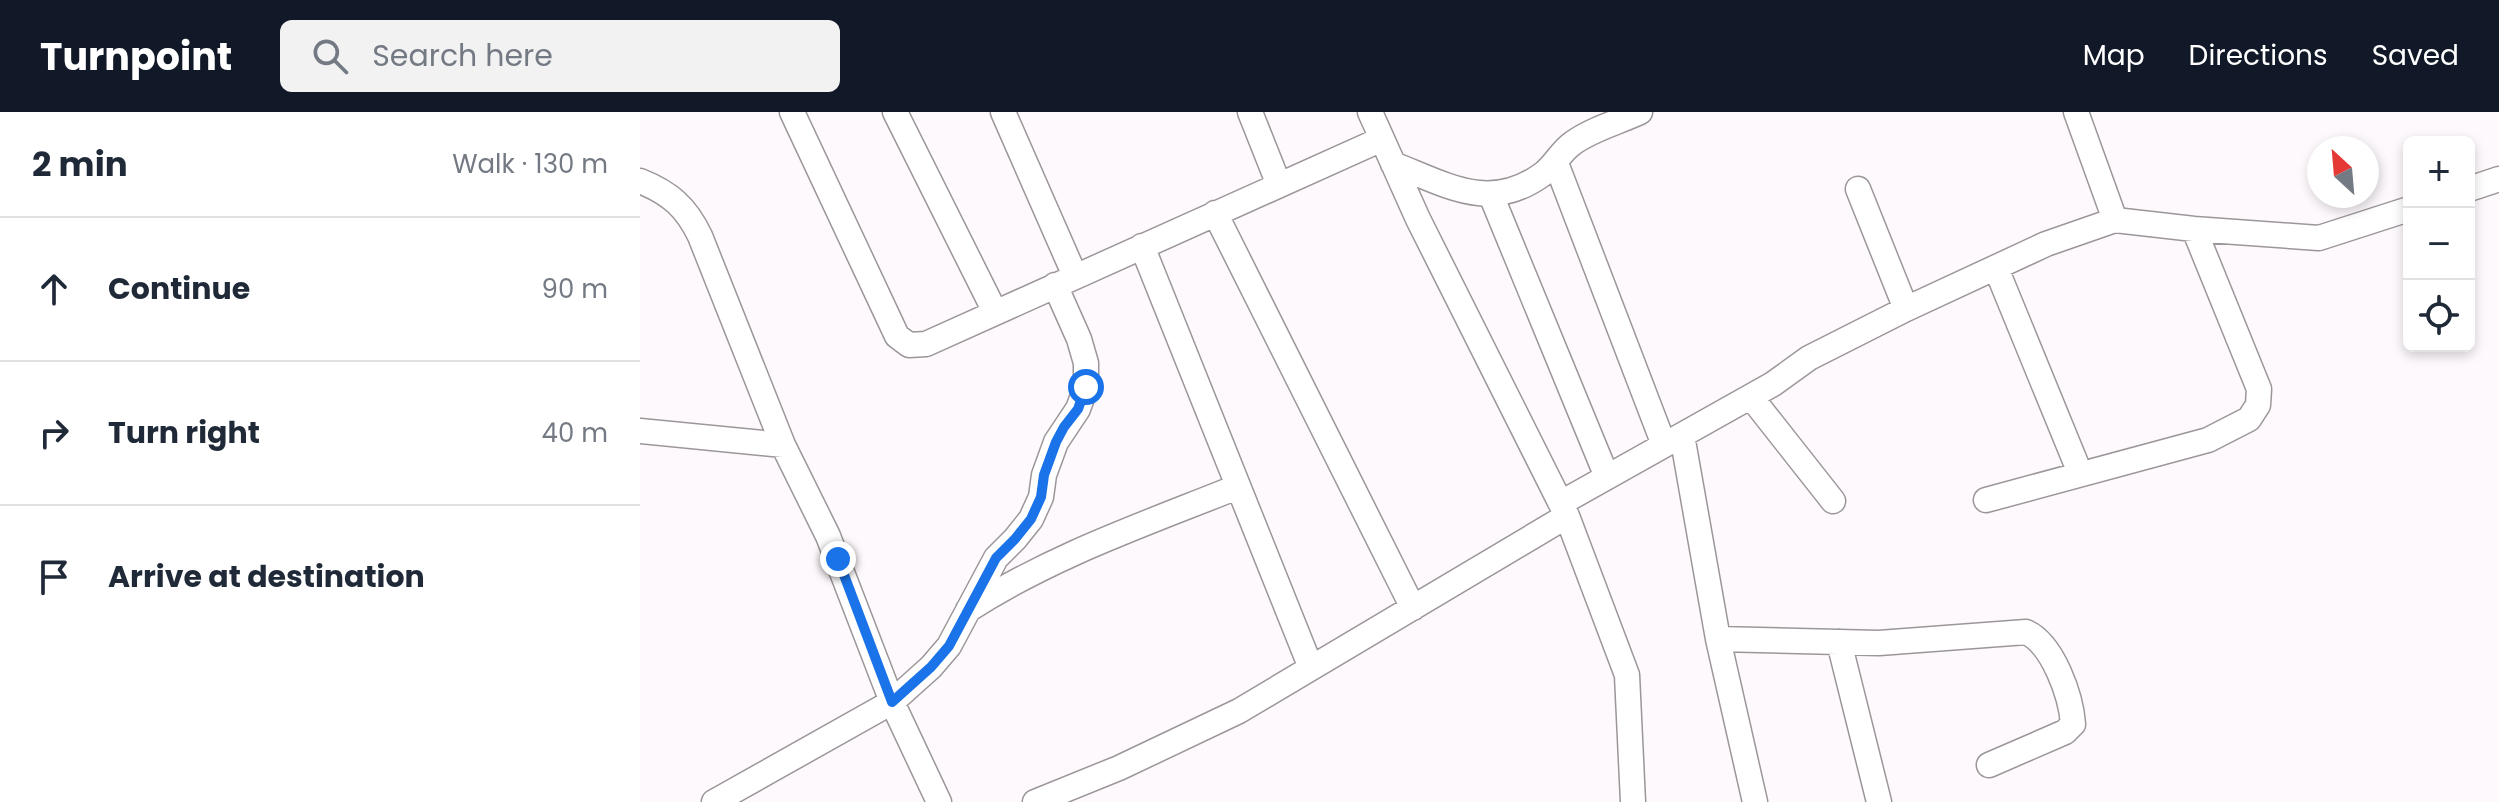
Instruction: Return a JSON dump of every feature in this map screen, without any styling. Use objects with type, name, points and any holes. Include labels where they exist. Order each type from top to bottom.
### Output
[{"type":"street","points":[[792,112],[897,336],[909,345],[926,344],[1382,139]]},
{"type":"street","points":[[895,112],[995,312]]},
{"type":"street","points":[[714,802],[892,702],[931,667],[949,646],[996,558],[1031,519],[1041,497],[1044,475],[1056,442],[1078,409],[1086,387],[1086,363],[1065,281],[1003,112]]},
{"type":"street","points":[[1250,112],[1279,185]]},
{"type":"street","points":[[1370,112],[1418,219],[1564,510],[1627,675],[1633,802]]},
{"type":"street","points":[[1393,164],[1469,193],[1491,195],[1525,185],[1556,163],[1574,142],[1640,112]]},
{"type":"street","points":[[2076,112],[2115,220]]},
{"type":"street","points":[[1556,163],[1673,440],[1755,802]]},
{"type":"street","points":[[2475,187],[2499,179]]},
{"type":"street","points":[[640,181],[678,201],[690,215],[783,445],[828,536],[892,702],[939,802]]},
{"type":"street","points":[[1858,189],[1906,309]]},
{"type":"street","points":[[1491,195],[1607,477]]},
{"type":"street","points":[[1035,802],[1119,768],[1239,711],[1413,608],[1564,510],[1607,477],[1751,397],[1809,358],[2046,244],[2115,220],[2319,238],[2403,211]]},
{"type":"street","points":[[1215,213],[1413,608]]},
{"type":"street","points":[[1986,500],[2208,440],[2249,419],[2258,405],[2259,389],[2194,229]]},
{"type":"street","points":[[1142,246],[1311,668]]},
{"type":"street","points":[[1996,268],[2080,473]]},
{"type":"street","points":[[1751,397],[1833,501]]},
{"type":"street","points":[[640,431],[783,445]]},
{"type":"street","points":[[968,610],[1011,582],[1064,556],[1237,487]]},
{"type":"street","points":[[1718,639],[1879,643],[2026,632],[2047,648],[2055,663],[2073,724],[2065,732],[1989,765]]},
{"type":"street","points":[[1839,642],[1879,802]]},
{"type":"route","points":[[838,559],[892,702],[949,646],[996,558],[1031,519],[1041,497],[1044,475],[1056,442],[1078,409],[1086,387]]}]
